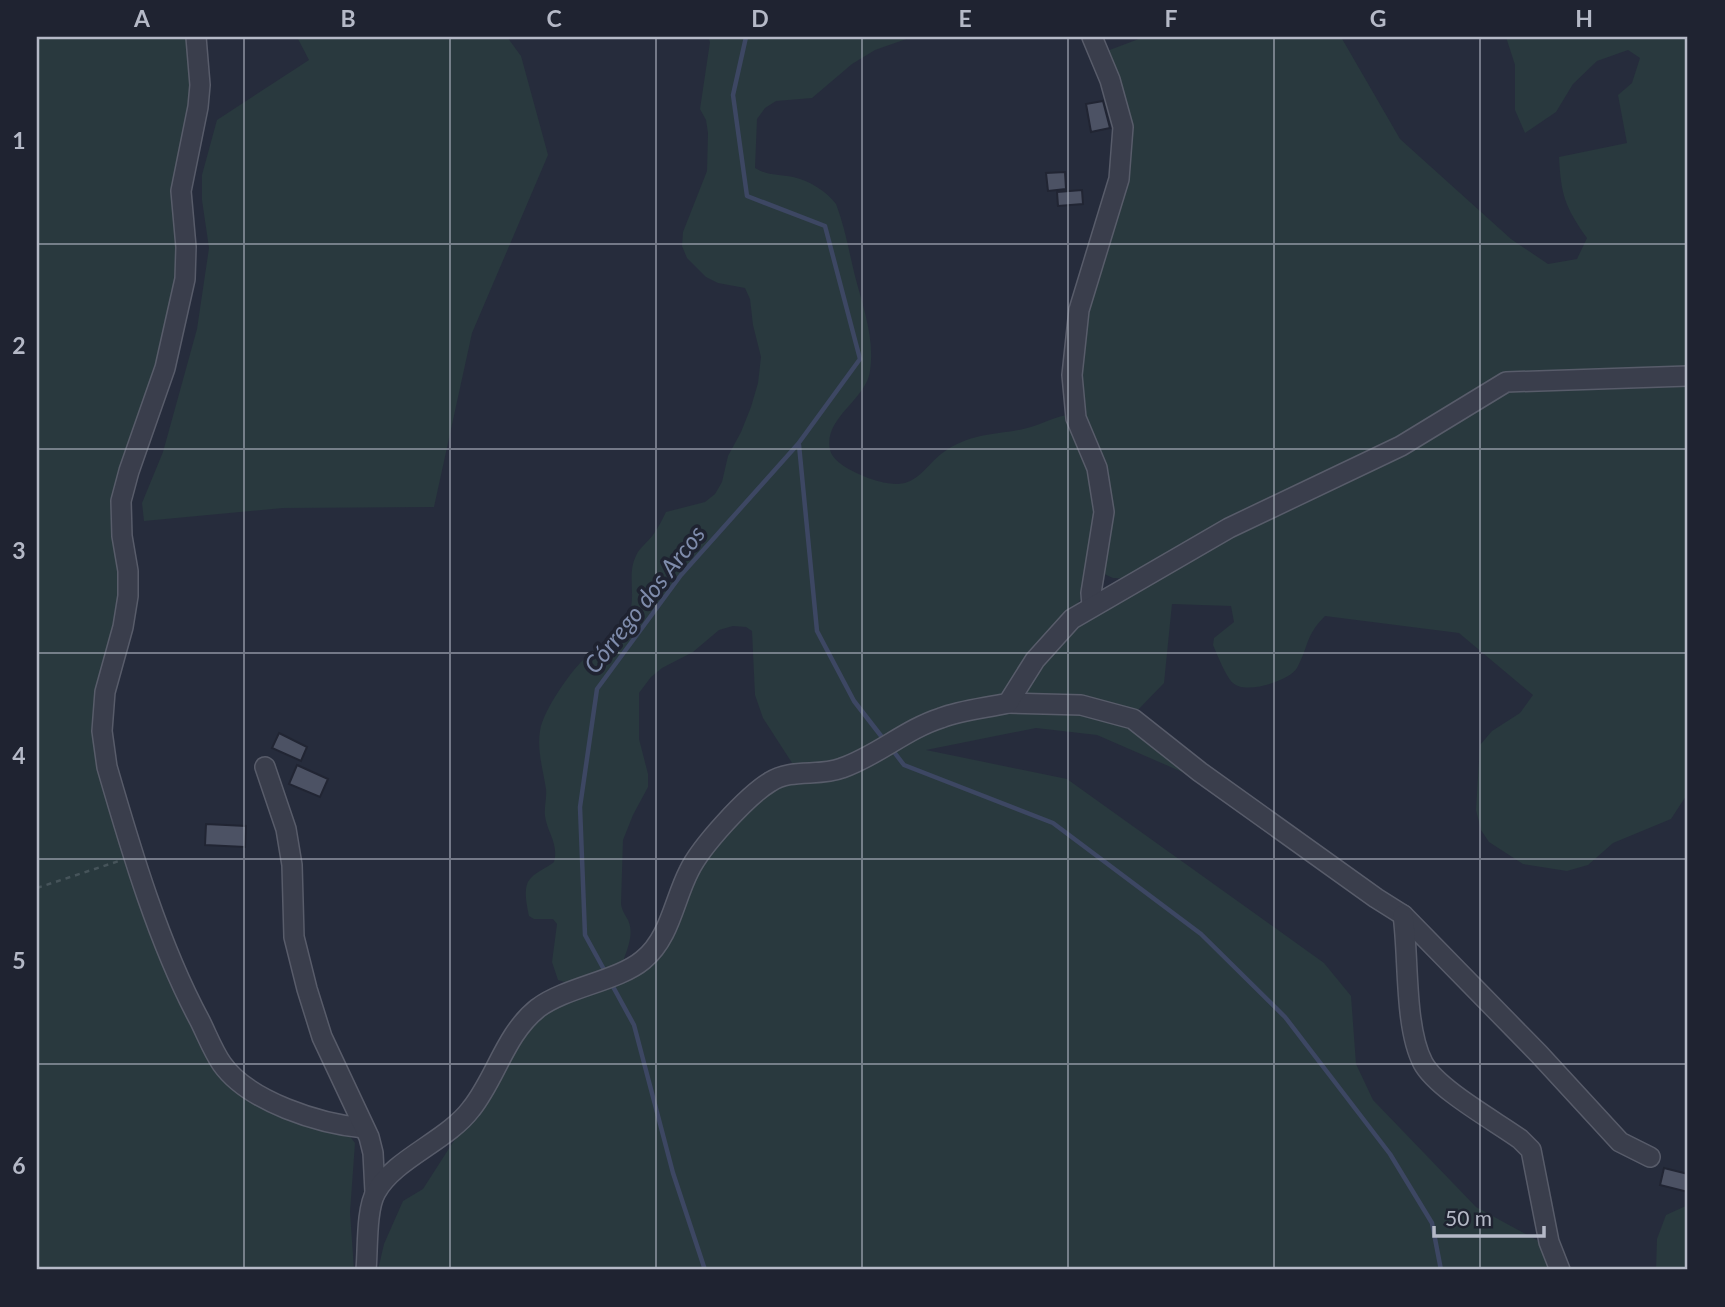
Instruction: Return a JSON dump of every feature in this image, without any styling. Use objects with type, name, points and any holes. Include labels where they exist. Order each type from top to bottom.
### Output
[{"type":"street","points":[[197,37],[200,85],[198,107],[181,191],[186,247],[185,279],[165,368],[121,501],[128,596],[123,628],[105,692],[102,731],[107,767],[175,972],[223,1065],[246,1086],[301,1114],[341,1126],[364,1128]]},
{"type":"street","points":[[1092,37],[1110,80],[1123,127],[1119,179],[1079,310],[1072,375],[1076,418],[1097,468],[1104,512],[1091,593],[1092,606]]},
{"type":"street","points":[[1008,703],[1035,660],[1072,619],[1092,606],[1135,584],[1229,528],[1401,446],[1506,382],[1688,376]]},
{"type":"street","points":[[366,1270],[371,1204],[375,1192],[387,1177],[453,1128],[471,1109],[517,1029],[539,1007],[643,961],[668,925],[689,870],[701,851],[758,791],[773,780],[787,775],[837,770],[941,718],[1008,703],[1081,705],[1133,719],[1200,772],[1403,915],[1539,1054],[1620,1142],[1650,1157]]},
{"type":"street","points":[[265,767],[286,829],[292,865],[294,936],[307,989],[322,1037],[373,1153],[375,1192]]},
{"type":"street","points":[[1403,915],[1413,1034],[1424,1064],[1442,1084],[1520,1139],[1531,1150],[1549,1242],[1560,1270]]},
{"type":"path","points":[[37,888],[135,856]]},
{"type":"shaded area","points":[[37,37],[188,37],[194,83],[177,277],[153,378],[125,459],[123,579],[97,729],[216,1065],[349,1135],[355,1143],[350,1212],[354,1270],[37,1270]]},
{"type":"shaded area","points":[[297,37],[507,37],[521,56],[548,155],[472,333],[434,507],[283,508],[144,521],[142,503],[163,452],[197,329],[209,248],[202,200],[202,175],[217,120],[309,60]]},
{"type":"shaded area","points":[[708,37],[912,37],[875,50],[852,64],[812,98],[776,101],[765,108],[757,119],[755,168],[769,174],[805,181],[836,204],[867,323],[871,347],[870,371],[861,391],[833,428],[830,450],[840,463],[859,474],[890,484],[905,483],[917,477],[953,446],[977,437],[1024,429],[1067,415],[1091,467],[1097,512],[1086,592],[1007,700],[831,768],[794,766],[763,718],[755,695],[752,631],[746,627],[733,626],[719,630],[693,652],[662,668],[639,693],[639,739],[648,774],[648,787],[623,840],[621,904],[630,926],[629,944],[621,967],[574,985],[558,980],[552,962],[557,924],[553,919],[534,919],[529,916],[526,902],[528,882],[536,873],[554,862],[555,856],[545,816],[546,789],[539,745],[542,722],[552,701],[574,670],[619,630],[627,619],[632,603],[633,563],[666,512],[705,502],[715,494],[722,482],[728,456],[741,432],[758,383],[761,357],[750,299],[745,288],[718,283],[706,277],[687,258],[682,246],[683,232],[707,171],[708,133],[706,120],[700,109],[710,42]]},
{"type":"shaded area","points":[[1144,37],[1341,37],[1400,139],[1511,239],[1548,264],[1577,259],[1587,238],[1566,200],[1559,157],[1627,143],[1618,95],[1632,83],[1640,58],[1628,50],[1597,61],[1573,84],[1556,112],[1525,133],[1515,110],[1515,65],[1506,37],[1688,37],[1688,367],[1502,376],[1399,440],[1135,579],[1113,578],[1100,572],[1104,512],[1072,375],[1123,127],[1099,54]]},
{"type":"shaded area","points":[[1688,381],[1688,793],[1671,819],[1613,843],[1588,865],[1567,871],[1523,864],[1489,842],[1481,830],[1476,810],[1480,745],[1492,731],[1520,713],[1533,695],[1459,633],[1325,616],[1314,629],[1297,668],[1292,673],[1276,682],[1247,688],[1230,680],[1213,645],[1214,638],[1234,622],[1231,606],[1172,604],[1164,683],[1133,715],[1016,699],[1025,677],[1079,622],[1232,535],[1509,390]]},
{"type":"shaded area","points":[[1081,708],[1132,723],[1196,778],[1097,735],[1036,728],[926,750],[1067,779],[1324,963],[1351,996],[1356,1064],[1373,1100],[1476,1207],[1544,1244],[1555,1270],[378,1270],[384,1244],[403,1201],[423,1189],[523,1033],[552,1009],[619,982],[720,836],[772,785],[941,724],[1005,709]]},
{"type":"shaded area","points":[[1688,1205],[1688,1270],[1656,1270],[1657,1239],[1666,1215]]},
{"type":"building","points":[[1103,101],[1110,128],[1091,132],[1086,104]]},
{"type":"building","points":[[1065,172],[1066,189],[1048,191],[1046,173]]},
{"type":"building","points":[[1082,190],[1083,204],[1058,206],[1057,192]]},
{"type":"building","points":[[279,733],[307,747],[301,761],[272,748]]},
{"type":"building","points":[[297,765],[328,779],[320,797],[289,784]]},
{"type":"building","points":[[206,824],[246,826],[245,847],[205,845]]},
{"type":"building","points":[[1664,1168],[1688,1174],[1688,1192],[1660,1185]]},
{"type":"waterway","name":"Córrego dos Arcos","points":[[607,975],[585,935],[580,807],[597,689],[681,575],[798,444],[860,359],[825,226],[747,196],[733,95],[746,37]]},
{"type":"waterway","points":[[799,445],[817,631],[854,701],[885,741]]},
{"type":"waterway","points":[[891,748],[904,765],[1053,823],[1201,934],[1285,1017],[1390,1154],[1432,1223],[1441,1270]]},
{"type":"waterway","name":"Córrego dos Arcos","points":[[611,983],[634,1025],[673,1173],[705,1270]]}]
